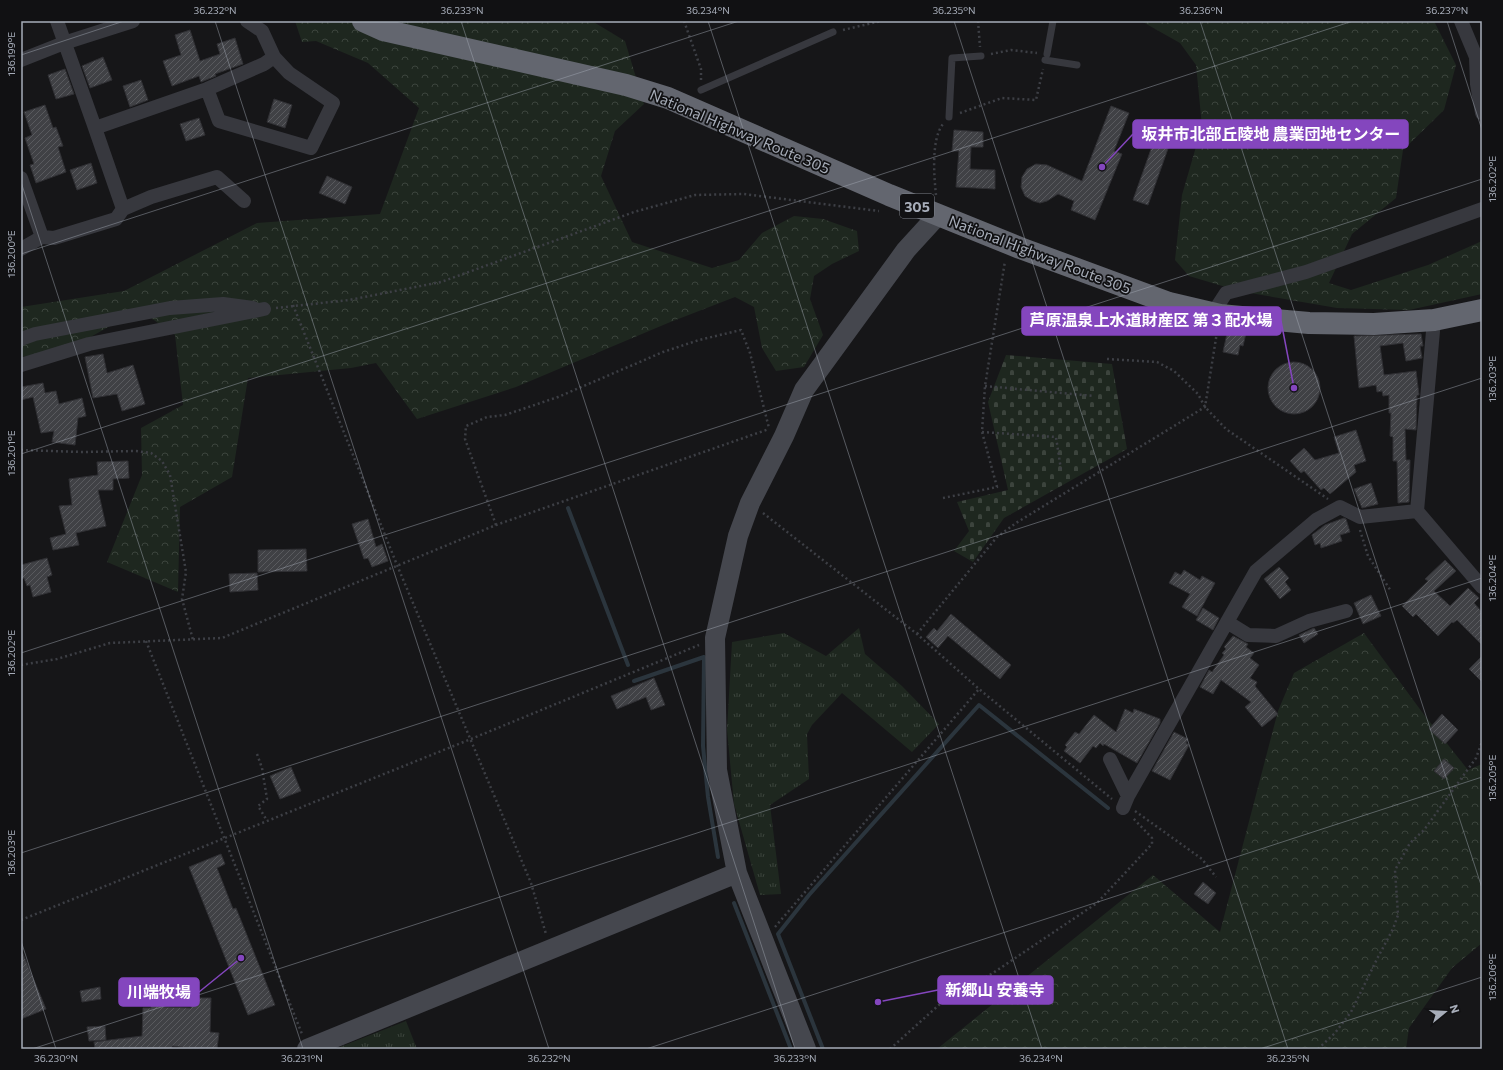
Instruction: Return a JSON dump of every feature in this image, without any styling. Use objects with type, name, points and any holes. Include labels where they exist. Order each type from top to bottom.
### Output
[{"type":"highway","name":"National Highway Route 305","points":[[363,21],[383,30],[626,85],[668,98],[938,215],[1020,248],[1169,303],[1216,314],[1309,323],[1374,324],[1434,320],[1482,310]]},
{"type":"street","points":[[57,21],[123,208]]},
{"type":"street","points":[[21,60],[64,43],[133,21]]},
{"type":"street","points":[[207,89],[219,122],[311,148],[333,103],[289,73],[274,57],[262,31],[247,21]]},
{"type":"street","points":[[1461,21],[1476,57],[1477,84],[1482,113]]},
{"type":"street","points":[[95,128],[207,89],[264,64],[274,57]]},
{"type":"street","points":[[21,249],[42,238],[54,238],[116,219],[123,208],[151,197],[218,177],[244,201]]},
{"type":"street","points":[[21,178],[42,238]]},
{"type":"street","points":[[1216,314],[1226,293],[1306,272],[1482,209]]},
{"type":"street","points":[[806,1049],[737,873],[717,770],[714,638],[738,536],[777,432],[804,390],[906,250],[938,215]]},
{"type":"street","points":[[21,339],[35,334],[170,308],[223,304],[264,309],[89,344],[21,365]]},
{"type":"street","points":[[1434,320],[1417,511],[1482,587]]},
{"type":"street","points":[[1125,803],[1256,571],[1316,520],[1340,507],[1360,517],[1417,511]]},
{"type":"street","points":[[1227,622],[1248,635],[1276,636],[1310,621],[1346,611]]},
{"type":"street","points":[[1110,759],[1125,803]]},
{"type":"street","points":[[307,1049],[737,873]]},
{"type":"lane","points":[[1053,21],[1046,57],[1077,65]]},
{"type":"lane","points":[[701,90],[833,32]]},
{"type":"lane","points":[[949,117],[952,58],[981,56]]},
{"type":"path","points":[[684,21],[701,69],[701,90]]},
{"type":"path","points":[[833,32],[881,21]]},
{"type":"path","points":[[938,215],[934,179],[935,152],[938,131],[949,117],[1002,98],[1036,100],[1046,57],[1011,50],[981,56],[978,21]]},
{"type":"path","points":[[551,948],[531,883],[398,565],[293,306],[349,300],[441,282],[634,212],[695,195],[744,194],[881,211]]},
{"type":"path","points":[[943,498],[997,487],[982,432],[985,386],[1005,261]]},
{"type":"path","points":[[1205,407],[1216,314]]},
{"type":"path","points":[[21,665],[58,659],[110,643],[222,638],[496,525],[777,432],[741,330],[699,340],[663,352],[558,396],[505,414],[487,417],[466,426],[465,439],[496,525]]},
{"type":"path","points":[[1107,359],[1157,362],[1174,371],[1198,394],[1205,407],[1226,429],[1340,507]]},
{"type":"path","points":[[985,386],[1094,396]]},
{"type":"path","points":[[917,634],[998,537],[1016,523],[1205,407]]},
{"type":"path","points":[[982,432],[1056,437],[1060,470]]},
{"type":"path","points":[[21,450],[75,452],[136,450],[151,453],[162,461],[170,475],[186,572],[182,599],[193,640]]},
{"type":"path","points":[[750,503],[917,634],[979,689],[1125,803],[1202,859],[1216,877]]},
{"type":"path","points":[[1360,517],[1360,533],[1368,556],[1391,591]]},
{"type":"path","points":[[21,920],[471,739],[714,638]]},
{"type":"path","points":[[146,641],[307,1049]]},
{"type":"path","points":[[764,940],[979,689]]},
{"type":"path","points":[[1318,1049],[1335,1033],[1351,1012],[1394,928],[1398,915],[1395,870],[1410,843],[1424,830],[1476,758],[1482,742]]},
{"type":"path","points":[[257,754],[262,768],[267,799],[258,806],[266,819]]},
{"type":"path","points":[[890,1049],[940,1004],[993,973],[1097,903],[1124,875],[1152,844],[1152,838],[1125,803]]},
{"type":"green space","points":[[295,21],[592,21],[625,41],[644,104],[615,131],[601,176],[632,242],[712,268],[739,260],[762,233],[794,216],[823,219],[857,231],[859,251],[832,264],[814,276],[810,299],[823,335],[804,367],[776,371],[762,348],[754,307],[735,297],[668,323],[516,387],[417,419],[376,363],[351,368],[248,378],[232,477],[180,507],[178,592],[107,562],[142,475],[141,428],[183,405],[175,335],[151,318],[110,326],[64,352],[21,357],[21,307],[124,291],[257,223],[380,214],[419,108],[368,63],[316,41],[302,42]]},
{"type":"green space","points":[[1141,21],[1434,21],[1456,65],[1444,110],[1403,150],[1396,198],[1352,234],[1329,283],[1351,290],[1428,265],[1482,241],[1482,294],[1409,310],[1337,308],[1239,291],[1189,276],[1175,260],[1182,195],[1202,126],[1196,65],[1180,43]]},
{"type":"green space","points":[[1006,355],[1112,364],[1127,449],[1004,518],[973,562],[954,551],[969,531],[957,502],[1008,490],[988,402]]},
{"type":"green space","points":[[859,628],[865,654],[902,686],[939,724],[912,752],[842,693],[812,725],[807,734],[809,779],[770,805],[781,894],[760,895],[734,804],[727,730],[732,642],[784,633],[826,656]]},
{"type":"green space","points":[[1364,633],[1422,712],[1468,770],[1482,764],[1482,943],[1452,968],[1409,1028],[1406,1049],[937,1049],[1153,875],[1220,932],[1278,711],[1294,673]]},
{"type":"green space","points":[[406,1021],[417,1049],[335,1049]]},
{"type":"building","points":[[190,30],[200,61],[220,54],[217,44],[235,38],[243,64],[215,74],[216,76],[201,82],[199,76],[172,86],[163,61],[181,55],[175,35]]},
{"type":"building","points":[[103,57],[112,80],[90,88],[82,66]]},
{"type":"building","points":[[65,69],[74,94],[56,99],[48,75]]},
{"type":"building","points":[[141,80],[148,100],[130,107],[123,86]]},
{"type":"building","points":[[274,99],[292,105],[285,128],[267,122]]},
{"type":"building","points":[[45,105],[53,128],[56,127],[63,146],[58,147],[66,172],[36,183],[30,165],[34,164],[25,138],[32,135],[24,112]]},
{"type":"building","points":[[1111,106],[1129,113],[1114,151],[1122,154],[1095,220],[1071,210],[1074,201],[1058,194],[1047,201],[1040,203],[1025,196],[1021,187],[1022,177],[1027,169],[1036,164],[1047,165],[1082,181]]},
{"type":"building","points":[[199,118],[205,135],[186,141],[180,124]]},
{"type":"building","points":[[954,130],[983,132],[983,147],[971,147],[970,169],[995,170],[995,189],[956,187],[959,151],[952,151]]},
{"type":"building","points":[[1155,138],[1170,143],[1148,205],[1133,200]]},
{"type":"building","points":[[91,163],[97,183],[77,190],[70,170]]},
{"type":"building","points":[[327,176],[352,187],[345,204],[319,193]]},
{"type":"building","points":[[1228,329],[1246,333],[1243,346],[1240,345],[1238,355],[1223,352]]},
{"type":"building","points":[[1421,334],[1423,346],[1420,346],[1422,358],[1406,361],[1403,343],[1380,346],[1384,375],[1416,371],[1419,395],[1417,395],[1416,430],[1405,429],[1406,460],[1410,460],[1409,502],[1398,503],[1397,461],[1393,461],[1393,437],[1390,436],[1391,413],[1389,413],[1389,395],[1383,396],[1382,391],[1377,392],[1376,385],[1359,388],[1354,336]]},
{"type":"building","points":[[103,354],[107,373],[133,365],[145,404],[122,411],[117,394],[93,398],[85,357]]},
{"type":"building","points":[[1294,362],[1304,364],[1312,370],[1318,378],[1320,388],[1318,398],[1312,406],[1304,412],[1294,414],[1284,412],[1276,406],[1270,398],[1268,388],[1270,378],[1276,370],[1284,364]]},
{"type":"building","points":[[43,383],[45,393],[56,391],[59,404],[82,398],[86,416],[78,418],[75,445],[52,442],[54,431],[41,433],[33,397],[21,400],[21,387]]},
{"type":"building","points":[[1356,430],[1366,461],[1354,465],[1356,472],[1330,494],[1324,488],[1321,490],[1304,471],[1301,473],[1290,461],[1304,448],[1315,460],[1339,453],[1334,437]]},
{"type":"building","points":[[128,461],[129,478],[113,479],[113,490],[98,490],[106,526],[76,533],[79,545],[53,550],[50,538],[66,534],[59,506],[72,505],[69,479],[98,475],[97,462]]},
{"type":"building","points":[[1371,483],[1378,504],[1362,508],[1354,489]]},
{"type":"building","points":[[1344,518],[1346,519],[1350,532],[1340,535],[1342,541],[1321,548],[1320,543],[1315,545],[1312,535],[1325,525]]},
{"type":"building","points":[[368,519],[376,547],[382,544],[388,561],[372,567],[368,558],[364,559],[352,524]]},
{"type":"building","points":[[306,549],[307,571],[258,572],[258,550]]},
{"type":"building","points":[[47,558],[52,575],[47,577],[51,592],[33,597],[30,585],[27,586],[24,578],[21,579],[21,565]]},
{"type":"building","points":[[1445,560],[1456,571],[1434,591],[1450,606],[1468,588],[1479,598],[1474,603],[1482,612],[1482,645],[1457,620],[1453,623],[1452,622],[1438,636],[1416,614],[1413,617],[1402,606],[1428,581],[1425,579]]},
{"type":"building","points":[[1279,567],[1289,578],[1285,582],[1291,590],[1280,599],[1264,579]]},
{"type":"building","points":[[1184,570],[1200,580],[1202,576],[1215,583],[1197,616],[1182,607],[1190,594],[1169,583],[1175,572],[1181,575]]},
{"type":"building","points":[[257,573],[258,590],[230,592],[229,574]]},
{"type":"building","points":[[1371,595],[1381,616],[1363,624],[1354,603]]},
{"type":"building","points":[[1203,608],[1219,618],[1213,630],[1196,620]]},
{"type":"building","points":[[951,614],[1011,665],[1000,679],[948,636],[938,648],[926,637],[934,628],[937,631]]},
{"type":"building","points":[[1314,628],[1318,634],[1304,643],[1299,635]]},
{"type":"building","points":[[1233,636],[1248,644],[1246,647],[1254,653],[1250,658],[1259,665],[1250,678],[1257,682],[1255,686],[1278,714],[1262,727],[1245,707],[1251,702],[1221,680],[1213,694],[1200,687],[1209,670],[1212,672],[1224,655],[1222,653],[1226,649],[1224,647]]},
{"type":"building","points":[[1482,656],[1482,682],[1469,669]]},
{"type":"building","points":[[654,678],[665,705],[651,710],[646,697],[617,709],[611,696]]},
{"type":"building","points":[[1125,709],[1133,713],[1134,709],[1160,719],[1160,723],[1137,763],[1104,744],[1103,746],[1100,743],[1096,748],[1093,746],[1080,763],[1064,751],[1067,747],[1065,745],[1075,732],[1079,734],[1094,715],[1116,732]]},
{"type":"building","points":[[1442,714],[1458,730],[1445,744],[1429,729]]},
{"type":"building","points":[[1174,732],[1188,739],[1186,743],[1189,745],[1170,780],[1152,771]]},
{"type":"building","points":[[1444,759],[1454,768],[1444,779],[1434,771]]},
{"type":"building","points":[[291,767],[301,791],[280,799],[270,776]]},
{"type":"building","points":[[221,854],[225,864],[217,868],[233,909],[236,908],[275,1005],[248,1015],[189,867]]},
{"type":"building","points":[[1203,882],[1216,893],[1208,904],[1194,894]]},
{"type":"building","points":[[21,949],[46,1009],[21,1019]]},
{"type":"building","points":[[100,987],[101,999],[82,1002],[80,991]]},
{"type":"building","points":[[151,991],[164,991],[164,1007],[191,1008],[191,998],[211,998],[210,1032],[219,1033],[217,1049],[197,1049],[172,1046],[172,1049],[95,1049],[94,1042],[142,1036],[143,1008],[151,1008]]},
{"type":"building","points":[[105,1026],[106,1040],[89,1041],[87,1027]]},
{"type":"waterway","points":[[568,508],[628,665]]},
{"type":"waterway","points":[[634,681],[704,657],[703,746],[708,797],[718,857]]},
{"type":"waterway","points":[[823,1049],[778,934],[809,895],[979,705],[1108,808]]},
{"type":"waterway","points":[[734,903],[791,1049]]},
{"type":"place","name":"坂井市北部丘陵地 農業団地センター","points":[[1102,167]]},
{"type":"place","name":"芦原温泉上水道財産区 第３配水場","points":[[1294,388]]},
{"type":"place","name":"川端牧場","points":[[241,958]]},
{"type":"place","name":"新郷山 安養寺","points":[[878,1002]]}]
